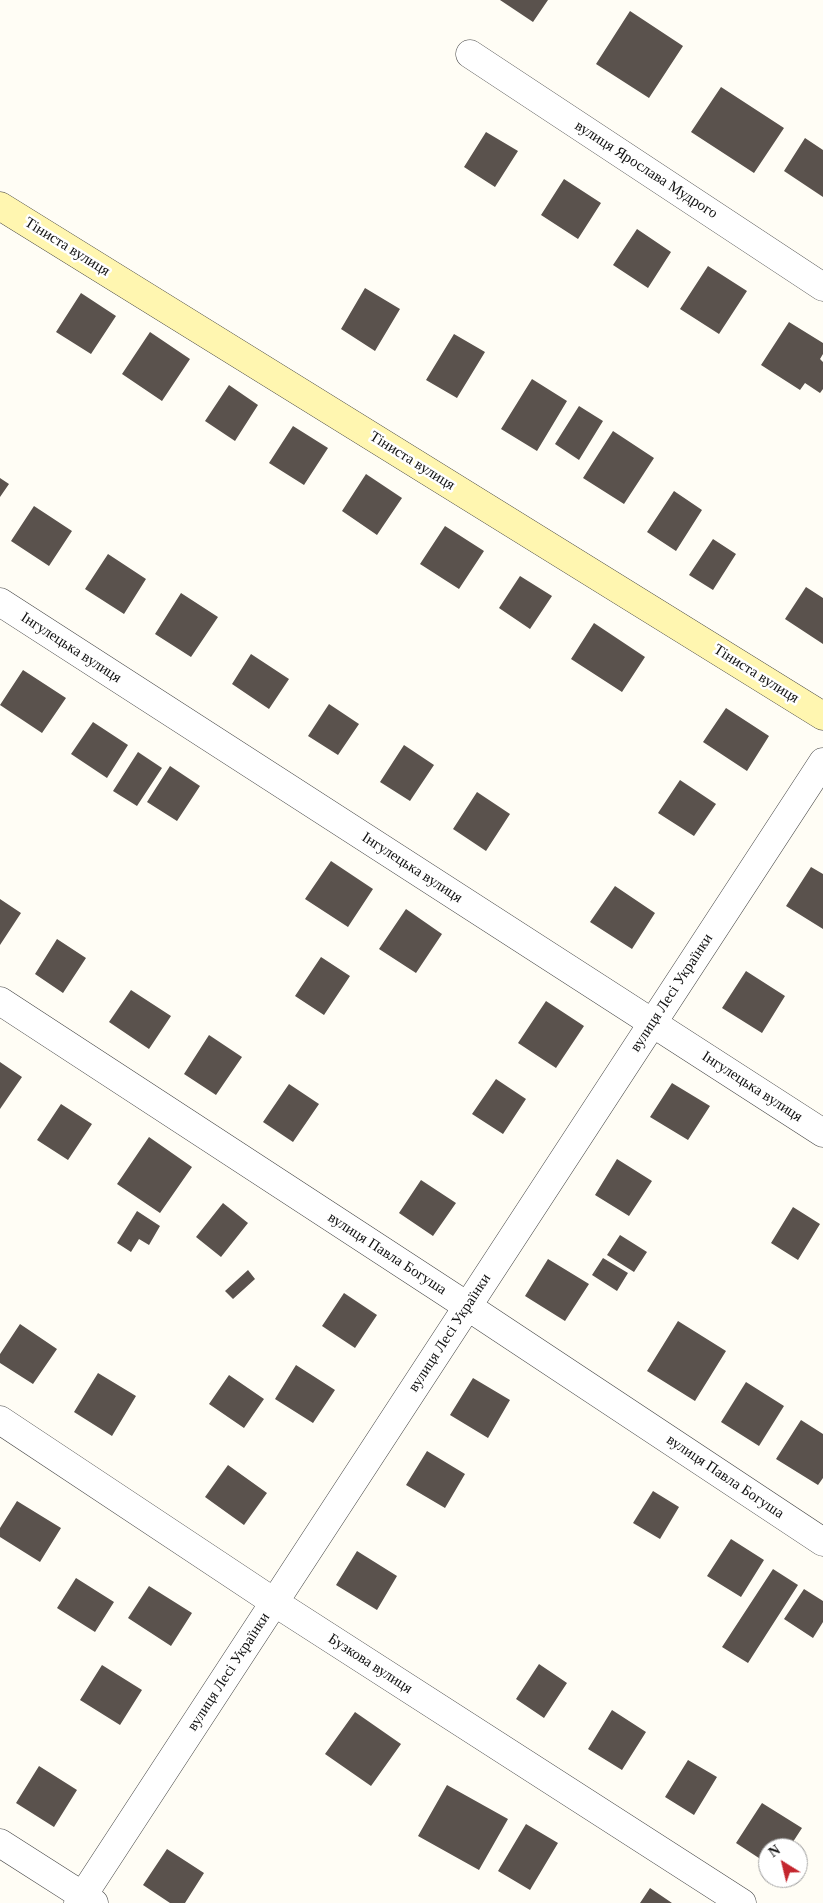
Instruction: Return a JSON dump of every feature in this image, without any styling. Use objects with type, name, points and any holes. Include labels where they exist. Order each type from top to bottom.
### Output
[{"type":"street","name":"вулиця Ярослава Мудрого","points":[[470,54],[823,287]]},
{"type":"street","name":"Тіниста вулиця","points":[[0,206],[823,716]]},
{"type":"street","name":"Інгулецька вулиця","points":[[0,602],[823,1133]]},
{"type":"street","name":"вулиця Лесі Українки","points":[[85,1901],[274,1602],[823,762]]},
{"type":"street","name":"вулиця Павла Богуша","points":[[0,1001],[468,1306],[823,1542]]},
{"type":"street","name":"Бузкова вулиця","points":[[0,1420],[274,1602],[742,1903]]},
{"type":"street","points":[[0,1843],[85,1901]]},
{"type":"building","points":[[500,0],[548,0],[533,22]]},
{"type":"building","points":[[630,11],[683,46],[649,98],[596,64]]},
{"type":"building","points":[[721,87],[784,128],[754,173],[691,132]]},
{"type":"building","points":[[486,132],[518,151],[495,187],[464,167]]},
{"type":"building","points":[[805,138],[823,150],[823,197],[784,171]]},
{"type":"building","points":[[564,179],[601,203],[578,239],[541,215]]},
{"type":"building","points":[[637,229],[671,252],[648,288],[613,265]]},
{"type":"building","points":[[708,266],[747,291],[719,334],[680,309]]},
{"type":"building","points":[[365,288],[400,309],[375,351],[341,329]]},
{"type":"building","points":[[81,293],[116,316],[91,354],[56,332]]},
{"type":"building","points":[[789,322],[823,343],[823,354],[820,359],[823,362],[823,389],[820,393],[805,383],[800,390],[761,365]]},
{"type":"building","points":[[150,332],[190,359],[162,401],[122,374]]},
{"type":"building","points":[[454,334],[485,352],[457,398],[426,380]]},
{"type":"building","points":[[532,379],[567,401],[537,451],[501,429]]},
{"type":"building","points":[[229,385],[258,405],[235,441],[205,421]]},
{"type":"building","points":[[579,406],[603,421],[579,460],[555,444]]},
{"type":"building","points":[[293,426],[328,448],[304,485],[269,463]]},
{"type":"building","points":[[613,431],[654,458],[624,504],[583,478]]},
{"type":"building","points":[[366,474],[402,498],[377,535],[342,511]]},
{"type":"building","points":[[0,478],[9,484],[0,497]]},
{"type":"building","points":[[674,491],[702,510],[676,551],[647,532]]},
{"type":"building","points":[[34,506],[72,531],[49,566],[11,541]]},
{"type":"building","points":[[445,526],[484,551],[459,589],[420,564]]},
{"type":"building","points":[[713,539],[736,554],[713,590],[689,575]]},
{"type":"building","points":[[108,554],[146,579],[124,614],[85,589]]},
{"type":"building","points":[[520,576],[552,596],[530,629],[499,608]]},
{"type":"building","points":[[806,587],[823,598],[823,644],[785,619]]},
{"type":"building","points":[[181,593],[218,617],[191,657],[155,634]]},
{"type":"building","points":[[594,623],[645,657],[622,692],[571,659]]},
{"type":"building","points":[[251,654],[289,679],[269,709],[232,684]]},
{"type":"building","points":[[23,670],[66,698],[42,733],[0,705]]},
{"type":"building","points":[[329,704],[359,724],[338,755],[308,736]]},
{"type":"building","points":[[726,708],[769,736],[747,771],[703,742]]},
{"type":"building","points":[[93,722],[128,745],[107,778],[71,754]]},
{"type":"building","points":[[404,745],[434,765],[410,801],[380,782]]},
{"type":"building","points":[[138,752],[162,768],[137,806],[113,791]]},
{"type":"building","points":[[170,766],[200,786],[177,821],[147,802]]},
{"type":"building","points":[[680,780],[716,804],[694,836],[658,813]]},
{"type":"building","points":[[477,792],[510,814],[486,851],[453,829]]},
{"type":"building","points":[[331,861],[373,889],[348,927],[305,899]]},
{"type":"building","points":[[811,867],[823,874],[823,929],[786,906]]},
{"type":"building","points":[[615,886],[655,913],[632,949],[590,922]]},
{"type":"building","points":[[0,899],[21,913],[0,945]]},
{"type":"building","points":[[406,909],[442,934],[416,973],[379,949]]},
{"type":"building","points":[[57,939],[86,958],[63,993],[35,974]]},
{"type":"building","points":[[321,957],[350,976],[324,1015],[295,996]]},
{"type":"building","points":[[746,971],[785,996],[762,1033],[722,1008]]},
{"type":"building","points":[[131,990],[171,1016],[149,1049],[109,1022]]},
{"type":"building","points":[[546,1001],[584,1026],[556,1068],[518,1043]]},
{"type":"building","points":[[209,1035],[242,1057],[216,1095],[184,1074]]},
{"type":"building","points":[[0,1062],[22,1077],[0,1109]]},
{"type":"building","points":[[496,1079],[526,1099],[503,1134],[472,1114]]},
{"type":"building","points":[[672,1083],[710,1106],[688,1140],[650,1117]]},
{"type":"building","points":[[289,1084],[319,1104],[293,1142],[263,1122]]},
{"type":"building","points":[[61,1104],[92,1124],[68,1160],[37,1140]]},
{"type":"building","points":[[149,1137],[192,1167],[160,1213],[117,1184]]},
{"type":"building","points":[[617,1159],[652,1181],[629,1216],[595,1195]]},
{"type":"building","points":[[421,1180],[456,1203],[433,1236],[399,1213]]},
{"type":"building","points":[[223,1203],[248,1223],[221,1257],[196,1237]]},
{"type":"building","points":[[793,1207],[820,1224],[798,1260],[771,1243]]},
{"type":"building","points":[[137,1211],[160,1226],[149,1245],[139,1239],[131,1252],[117,1243]]},
{"type":"building","points":[[620,1235],[647,1252],[634,1272],[607,1255]]},
{"type":"building","points":[[603,1258],[628,1273],[617,1291],[592,1275]]},
{"type":"building","points":[[548,1259],[589,1284],[565,1321],[525,1296]]},
{"type":"building","points":[[248,1270],[255,1279],[233,1299],[225,1291]]},
{"type":"building","points":[[344,1293],[377,1315],[355,1348],[322,1326]]},
{"type":"building","points":[[678,1321],[726,1351],[695,1401],[647,1371]]},
{"type":"building","points":[[20,1324],[57,1349],[33,1384],[0,1363],[0,1354]]},
{"type":"building","points":[[296,1365],[335,1390],[313,1423],[275,1399]]},
{"type":"building","points":[[98,1373],[136,1396],[112,1436],[74,1412]]},
{"type":"building","points":[[229,1375],[264,1399],[244,1428],[209,1404]]},
{"type":"building","points":[[473,1378],[510,1400],[488,1438],[450,1415]]},
{"type":"building","points":[[746,1382],[784,1406],[759,1446],[721,1422]]},
{"type":"building","points":[[801,1420],[823,1434],[823,1478],[818,1485],[776,1459]]},
{"type":"building","points":[[427,1451],[465,1474],[445,1508],[406,1485]]},
{"type":"building","points":[[228,1465],[267,1493],[244,1525],[205,1497]]},
{"type":"building","points":[[653,1491],[679,1507],[660,1539],[633,1523]]},
{"type":"building","points":[[17,1501],[61,1528],[40,1562],[0,1537],[0,1528]]},
{"type":"building","points":[[731,1539],[764,1560],[741,1597],[707,1576]]},
{"type":"building","points":[[357,1551],[397,1576],[377,1610],[336,1585]]},
{"type":"building","points":[[773,1569],[798,1585],[748,1663],[722,1647]]},
{"type":"building","points":[[76,1578],[114,1602],[95,1632],[57,1608]]},
{"type":"building","points":[[149,1586],[192,1613],[171,1646],[128,1618]]},
{"type":"building","points":[[804,1589],[823,1601],[823,1622],[813,1638],[784,1619]]},
{"type":"building","points":[[539,1664],[567,1683],[544,1718],[516,1699]]},
{"type":"building","points":[[102,1665],[142,1690],[120,1725],[80,1700]]},
{"type":"building","points":[[612,1710],[646,1732],[622,1770],[588,1749]]},
{"type":"building","points":[[355,1712],[401,1744],[371,1786],[325,1754]]},
{"type":"building","points":[[688,1760],[717,1777],[694,1815],[665,1797]]},
{"type":"building","points":[[39,1766],[77,1790],[54,1827],[16,1803]]},
{"type":"building","points":[[447,1785],[508,1819],[479,1870],[418,1836]]},
{"type":"building","points":[[762,1803],[802,1828],[796,1838],[758,1838],[758,1857],[736,1843]]},
{"type":"building","points":[[526,1824],[558,1843],[530,1890],[498,1871]]},
{"type":"building","points":[[167,1849],[204,1873],[185,1903],[170,1903],[143,1885]]},
{"type":"building","points":[[650,1888],[672,1903],[640,1903]]}]
